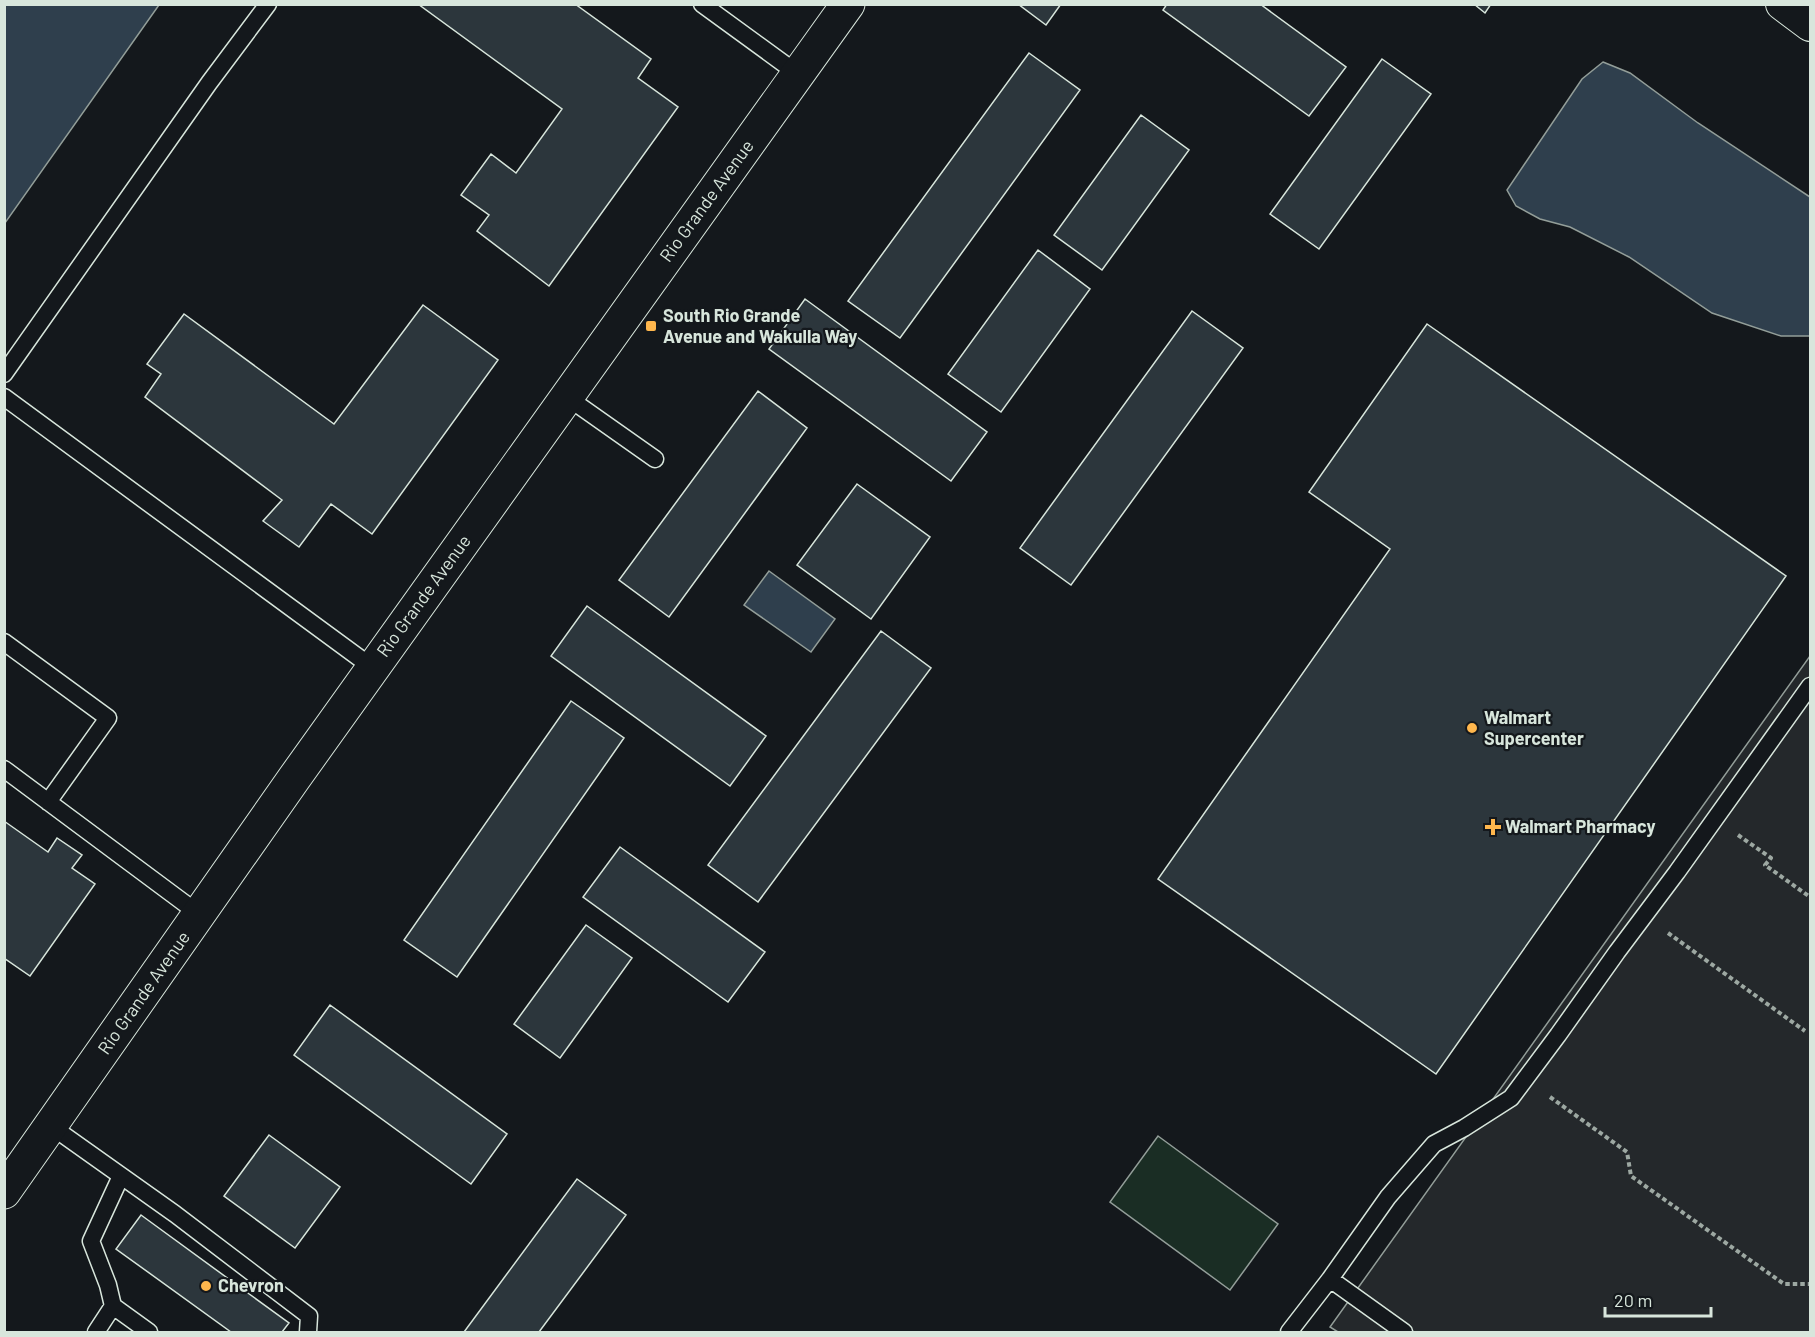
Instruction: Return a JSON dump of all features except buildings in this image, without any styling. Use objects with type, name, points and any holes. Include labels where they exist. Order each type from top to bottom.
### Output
[{"type":"street","name":"Rio Grande Avenue","points":[[4,1192],[372,668],[848,4]]},
{"type":"street","points":[[1782,4],[1810,25]]},
{"type":"lane","points":[[4,374],[209,83],[268,4]]},
{"type":"lane","points":[[702,4],[798,74]]},
{"type":"lane","points":[[4,397],[372,668]]},
{"type":"lane","points":[[567,397],[655,459]]},
{"type":"lane","points":[[4,642],[108,718],[48,802]]},
{"type":"lane","points":[[1289,1332],[1388,1197],[1434,1144],[1511,1098],[1810,686]]},
{"type":"lane","points":[[4,769],[199,914]]},
{"type":"lane","points":[[51,1126],[175,1214],[309,1316],[309,1332]]},
{"type":"lane","points":[[121,1176],[91,1240],[108,1285],[113,1306],[149,1332]]},
{"type":"lane","points":[[1330,1279],[1404,1332]]},
{"type":"lane","points":[[96,1332],[113,1306]]},
{"type":"path","points":[[1738,835],[1770,858],[1765,865],[1810,897]]},
{"type":"path","points":[[1668,933],[1805,1031]]},
{"type":"path","points":[[1550,1097],[1627,1152],[1631,1176],[1784,1284],[1810,1284]]},
{"type":"green space","points":[[1158,1136],[1278,1224],[1230,1290],[1110,1202]]},
{"type":"shaded area","points":[[1810,656],[1810,1332],[1338,1332],[1330,1327]]},
{"type":"water","points":[[4,5],[159,5],[5,223]]},
{"type":"water","points":[[1603,62],[1630,73],[1698,123],[1810,197],[1810,336],[1781,336],[1712,313],[1629,257],[1570,227],[1540,219],[1516,206],[1507,190],[1582,79]]},
{"type":"water","points":[[769,571],[835,619],[811,652],[744,605]]},
{"type":"place","name":"South Rio Grande Avenue and Wakulla Way","points":[[651,326]]},
{"type":"place","name":"Walmart Supercenter","points":[[1472,728]]},
{"type":"place","name":"Walmart Pharmacy","points":[[1493,827]]},
{"type":"place","name":"Chevron","points":[[206,1286]]}]
